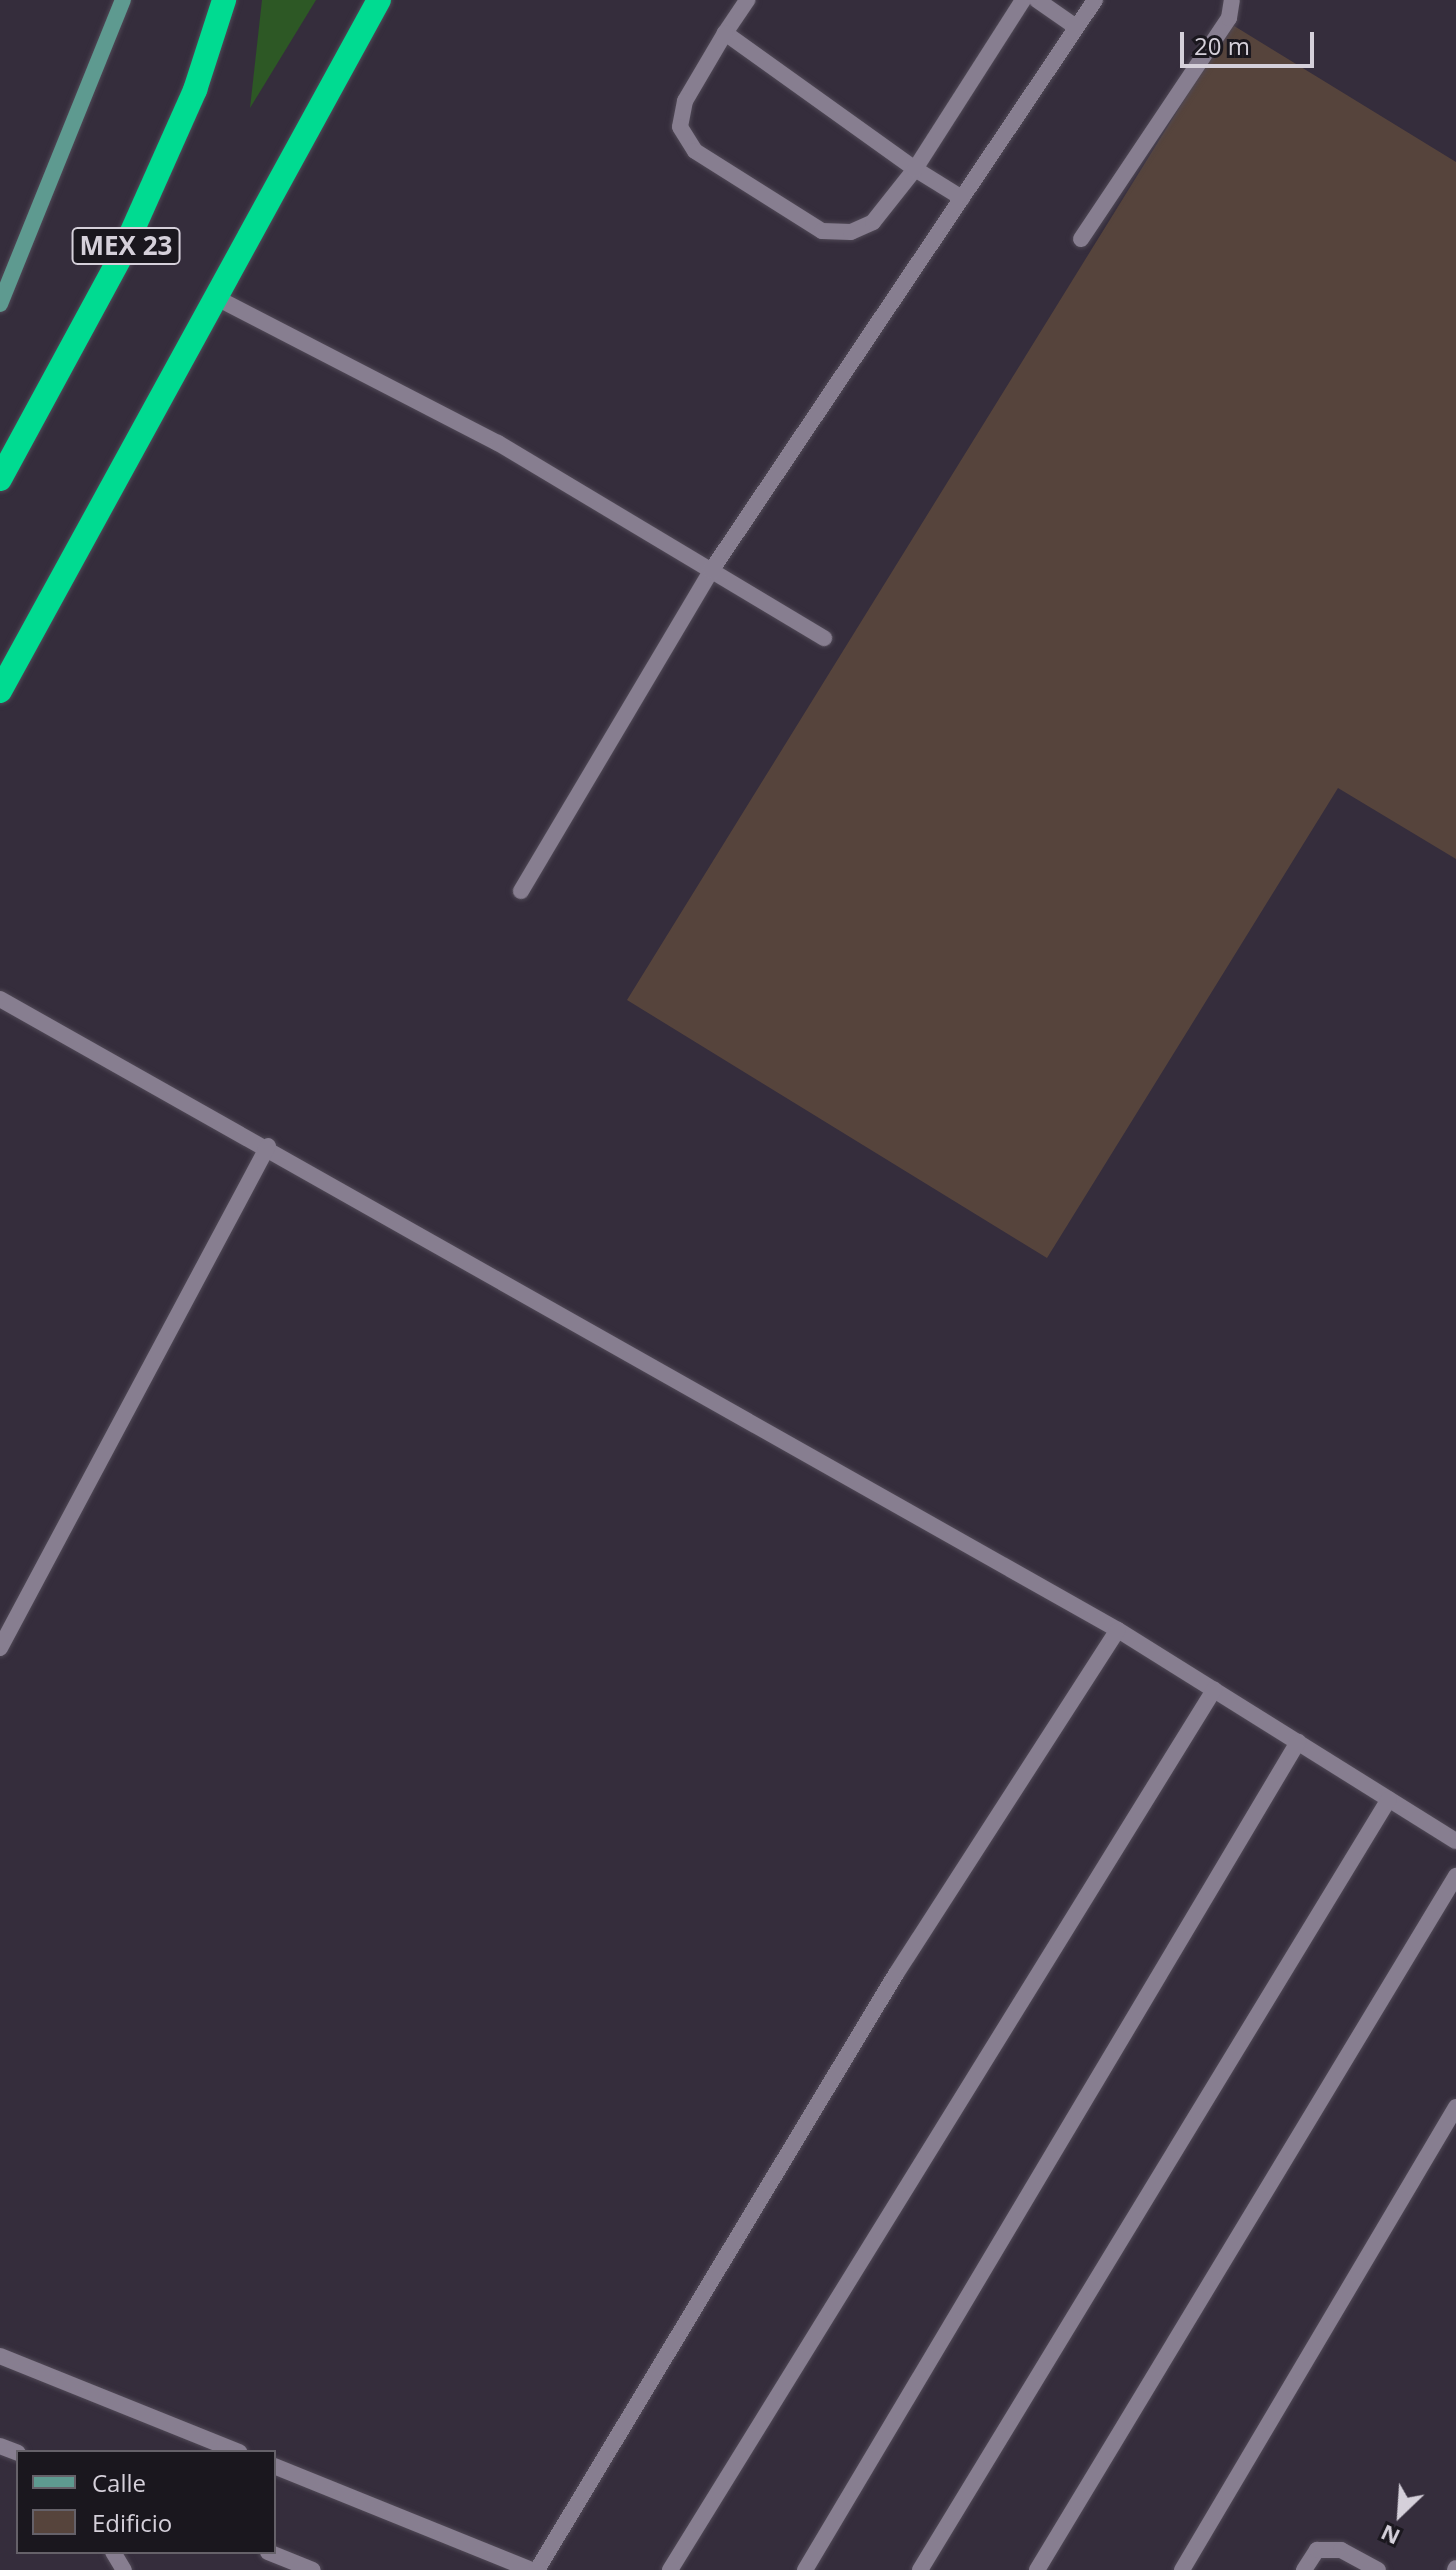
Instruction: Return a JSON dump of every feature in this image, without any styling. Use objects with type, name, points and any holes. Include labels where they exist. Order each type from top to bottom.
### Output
[{"type":"highway","name":"MEX 23","points":[[0,479],[122,254],[195,90],[224,0]]},
{"type":"highway","points":[[0,691],[379,0]]},
{"type":"street","points":[[0,304],[123,0]]},
{"type":"street","points":[[747,0],[685,101],[680,127],[695,151],[822,231],[873,222],[915,169],[1023,0]]},
{"type":"street","points":[[1037,0],[1076,27]]},
{"type":"street","points":[[521,891],[711,571],[1095,0]]},
{"type":"street","points":[[1081,239],[1229,18],[1232,0]]},
{"type":"street","points":[[725,33],[915,169],[962,198]]},
{"type":"street","points":[[215,297],[498,443],[824,638]]},
{"type":"street","points":[[0,999],[268,1146],[1118,1630],[1456,1841]]},
{"type":"street","points":[[0,1648],[268,1146]]},
{"type":"street","points":[[276,2467],[534,2570],[896,1974],[1118,1630]]},
{"type":"street","points":[[670,2570],[1214,1690]]},
{"type":"street","points":[[805,2570],[1298,1742]]},
{"type":"street","points":[[920,2570],[1389,1799]]},
{"type":"street","points":[[1037,2570],[1456,1876]]},
{"type":"street","points":[[1182,2570],[1456,2107]]},
{"type":"street","points":[[0,2356],[234,2450]]},
{"type":"street","points":[[1304,2570],[1317,2550],[1341,2550],[1378,2570]]},
{"type":"street","points":[[273,2554],[313,2570]]},
{"type":"green space","points":[[262,0],[316,0],[250,108]]},
{"type":"building","points":[[1231,24],[1456,162],[1456,859],[1338,788],[1047,1258],[627,1000]]}]
